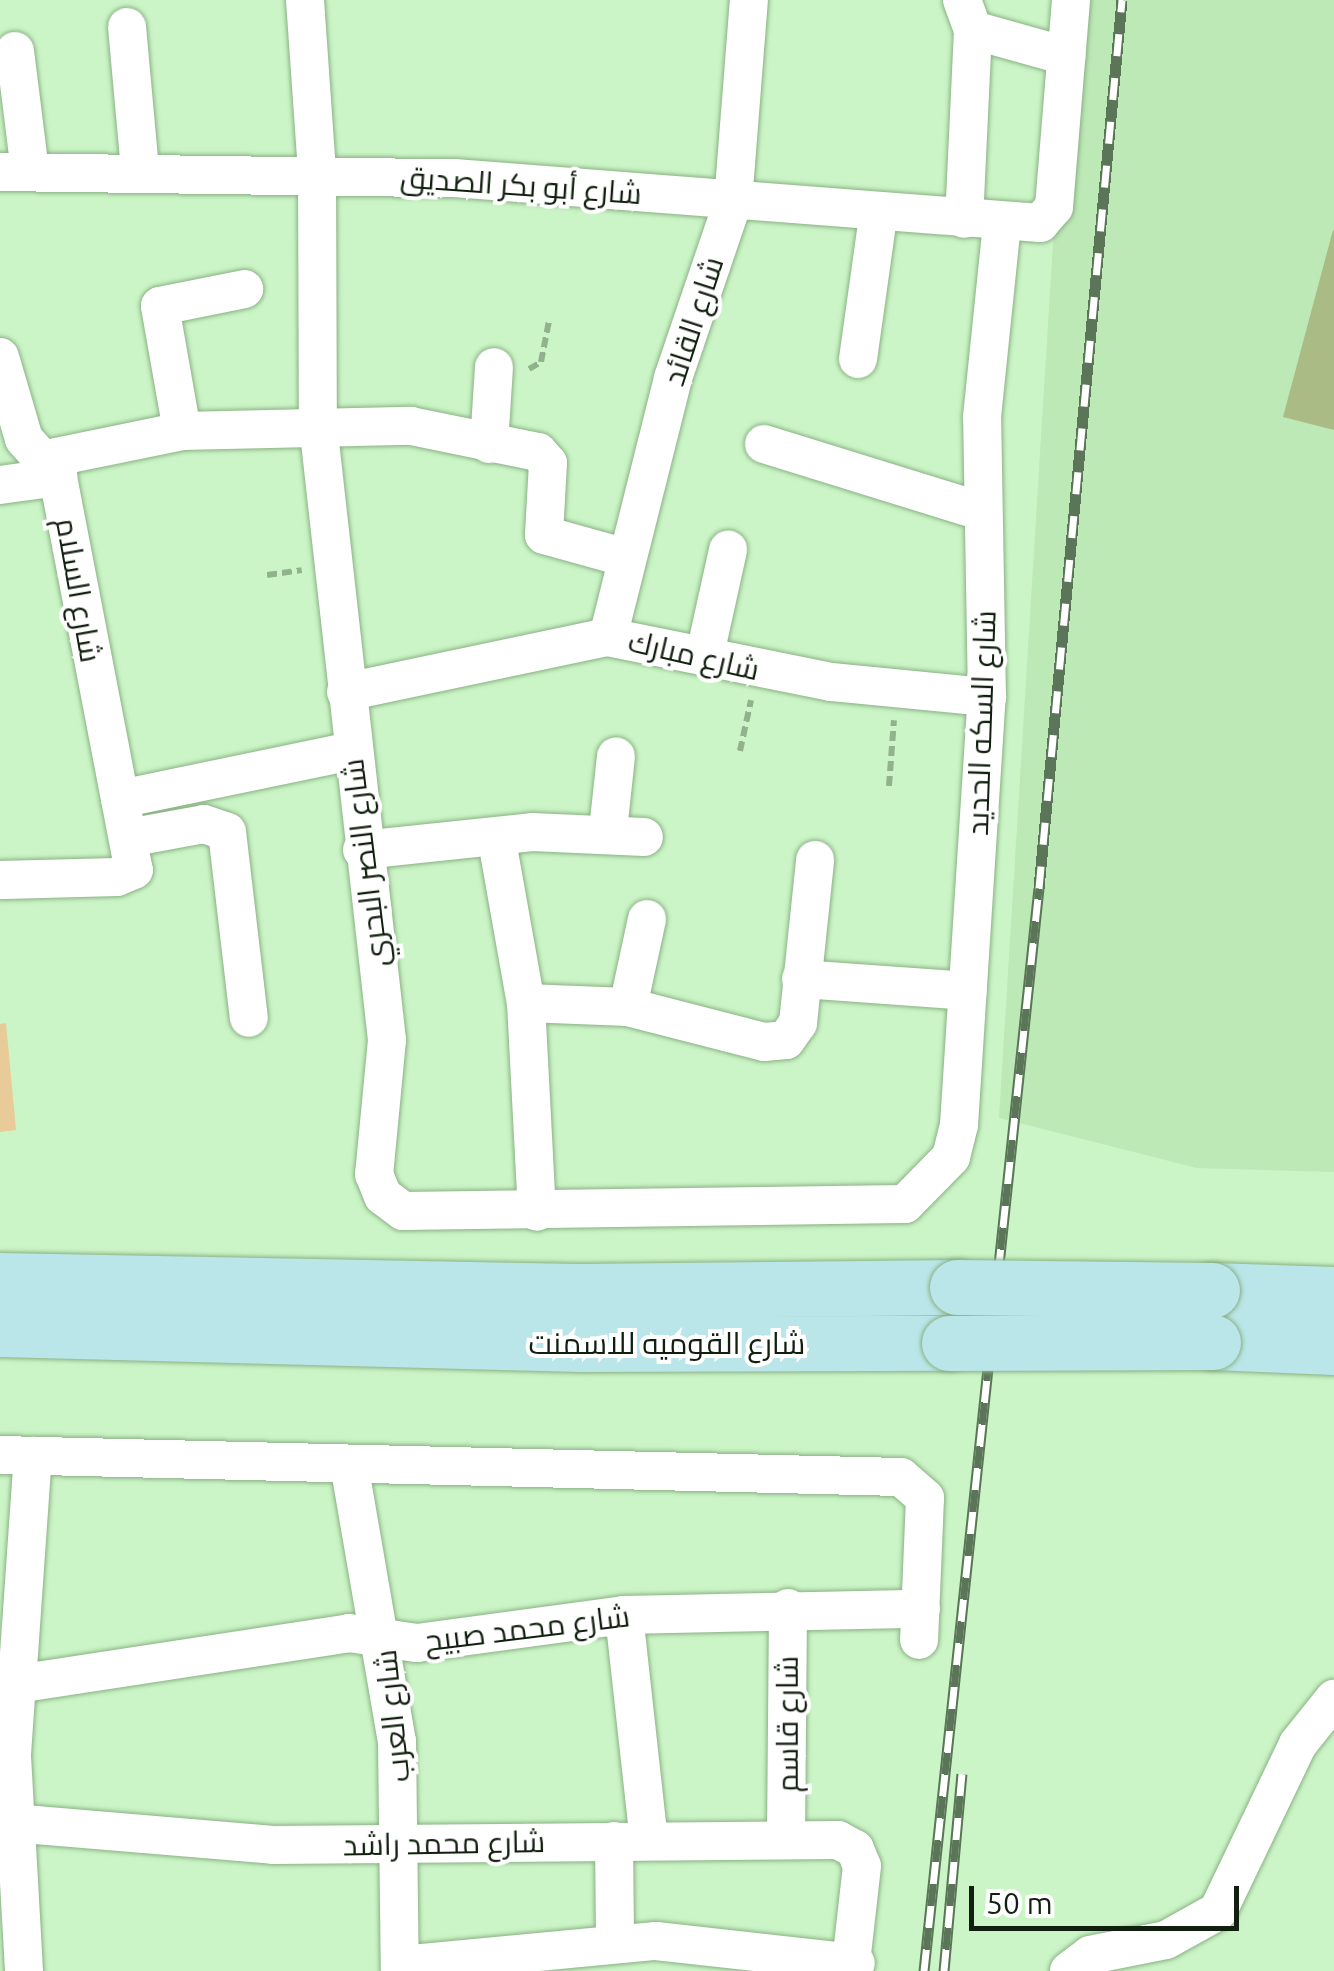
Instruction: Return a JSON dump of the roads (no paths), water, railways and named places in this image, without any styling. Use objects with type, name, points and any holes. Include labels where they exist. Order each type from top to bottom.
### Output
[{"type":"main road","name":"شارع القوميه للاسمنت","points":[[0,1280],[580,1291],[957,1287],[1212,1316],[1334,1348]]},
{"type":"main road","name":"شارع القوميه للاسمنت","points":[[0,1328],[580,1344],[949,1343],[1212,1316],[1334,1294]]},
{"type":"street","name":"شارع النصر البحري","points":[[305,0],[317,172],[318,424],[362,850],[387,1040],[377,1185],[392,1205],[414,1214],[906,1204]]},
{"type":"street","name":"شارع القائد","points":[[608,637],[674,378],[733,202],[749,0]]},
{"type":"street","points":[[964,219],[968,15],[1066,56],[1071,0]]},
{"type":"street","points":[[127,27],[140,168]]},
{"type":"street","points":[[15,51],[15,172]]},
{"type":"street","name":"شارع أبو بكر الصديق","points":[[15,172],[140,168],[317,172],[878,216],[1040,223],[1054,208],[1066,56]]},
{"type":"street","points":[[858,359],[878,216]]},
{"type":"street","name":"شارع السكه الحديد","points":[[906,1204],[951,1157],[968,992],[987,697],[983,512],[986,360],[1002,222]]},
{"type":"street","points":[[182,431],[160,306],[244,288]]},
{"type":"street","name":"شارع السلام","points":[[0,357],[24,439],[50,469],[128,838]]},
{"type":"street","points":[[490,444],[494,367]]},
{"type":"street","points":[[0,485],[182,431],[318,424],[411,426],[538,452],[548,463],[546,536],[627,558]]},
{"type":"street","points":[[764,444],[983,512]]},
{"type":"street","points":[[705,654],[728,550]]},
{"type":"street","name":"شارع مبارك","points":[[346,692],[608,637],[705,654],[757,670],[987,697]]},
{"type":"street","points":[[120,799],[352,751]]},
{"type":"street","points":[[608,830],[616,756]]},
{"type":"street","points":[[0,880],[131,874],[128,838],[204,824],[227,832],[249,1018]]},
{"type":"street","points":[[362,850],[608,830],[644,837]]},
{"type":"street","points":[[497,842],[526,1004],[537,1212]]},
{"type":"street","points":[[526,1004],[628,1007],[779,1042],[796,1030],[815,860]]},
{"type":"street","points":[[628,1007],[648,919]]},
{"type":"street","points":[[801,979],[968,992]]},
{"type":"street","points":[[24,1971],[12,1824],[17,1684],[17,1456],[349,1464]]},
{"type":"street","name":"شارع محمد صبيح","points":[[17,1684],[333,1635],[417,1643],[624,1615],[788,1608],[920,1625],[924,1498],[909,1479],[349,1464]]},
{"type":"street","name":"شارع العرب","points":[[349,1464],[385,1639],[403,1843],[400,1968]]},
{"type":"street","name":"شارع قاسم","points":[[786,1839],[788,1608]]},
{"type":"street","points":[[615,1943],[632,1841],[624,1615]]},
{"type":"street","points":[[1069,1971],[1090,1955],[1166,1940],[1218,1911],[1298,1744],[1334,1699]]},
{"type":"street","name":"شارع محمد راشد","points":[[12,1824],[160,1840],[403,1843],[786,1839],[847,1843],[862,1866],[853,1967]]},
{"type":"street","points":[[400,1968],[615,1943],[692,1956],[853,1967]]},
{"type":"railway","points":[[924,1971],[1039,888],[1122,0]]},
{"type":"railway","points":[[944,1971],[962,1774]]}]
